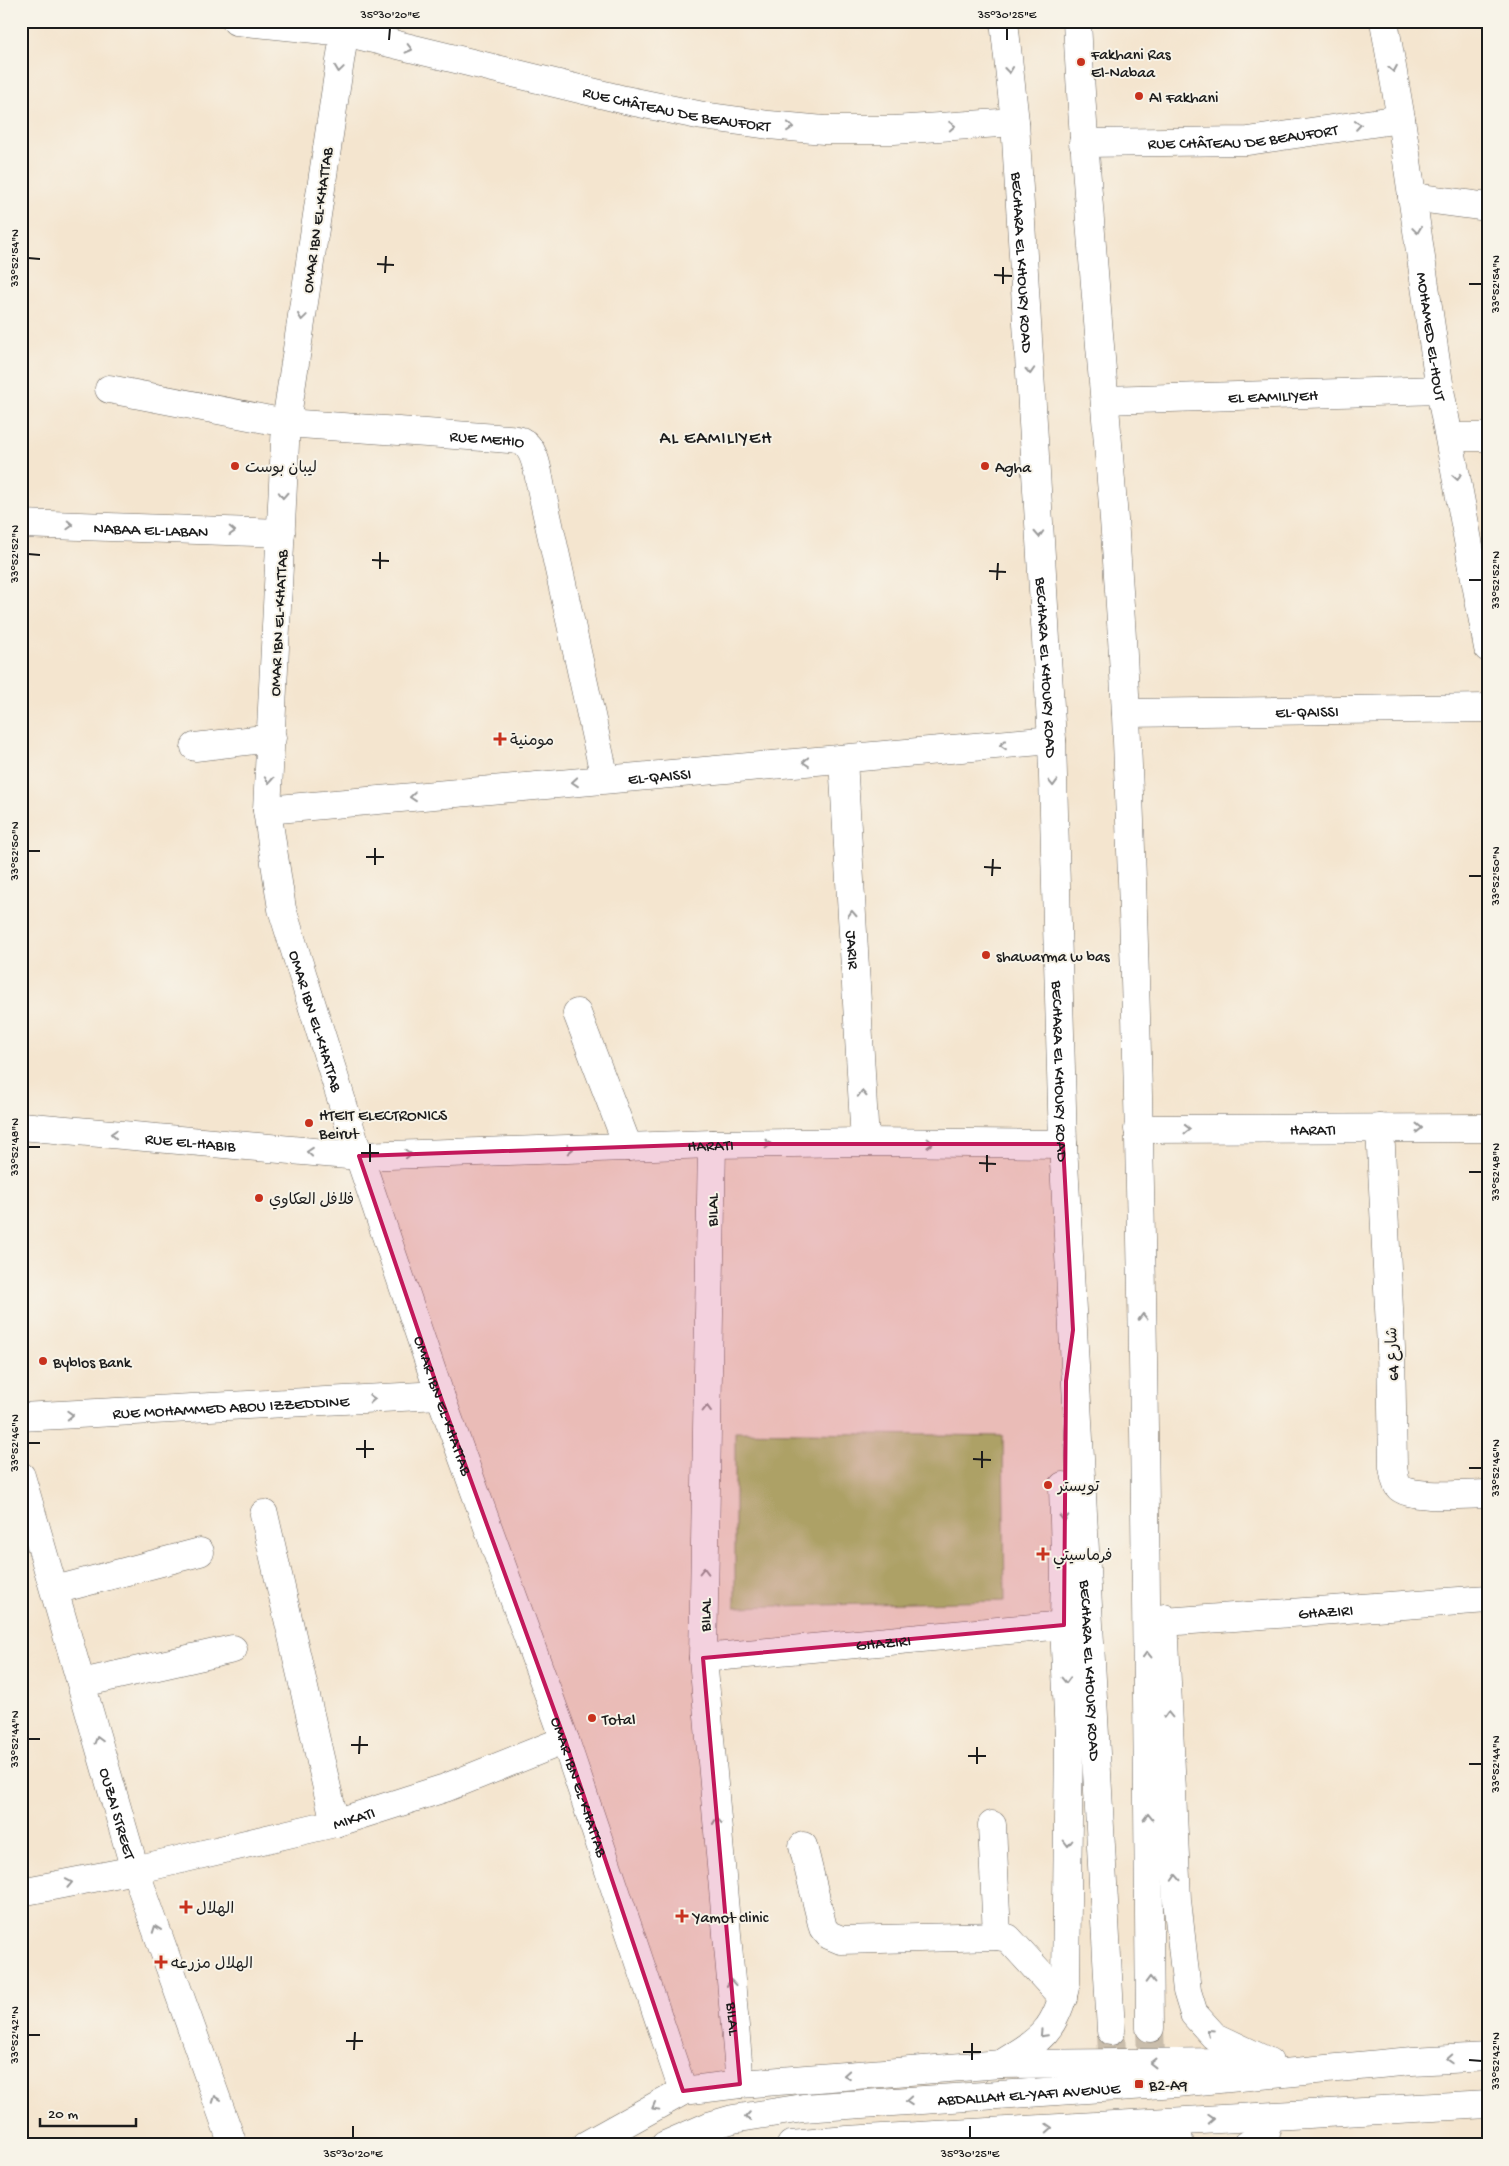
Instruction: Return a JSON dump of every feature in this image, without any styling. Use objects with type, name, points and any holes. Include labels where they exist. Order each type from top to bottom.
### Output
[{"type":"main road","name":"RUE CHÂTEAU DE BEAUFORT","points":[[236,21],[345,27],[625,100],[704,116],[760,124],[824,130],[894,130],[1015,122]]},
{"type":"main road","name":"BECHARA EL KHOURY ROAD","points":[[1004,21],[1015,122],[1052,740],[1062,1144],[1111,2031]]},
{"type":"main road","points":[[1077,21],[1083,143],[1105,400],[1126,713],[1144,1360],[1150,2028]]},
{"type":"main road","name":"MOHAMED EL-HOUT","points":[[1384,21],[1401,119],[1440,390],[1487,639]]},
{"type":"main road","name":"OMAR IBN EL-KHATTAB","points":[[345,27],[286,423],[267,810],[282,909],[359,1156],[440,1396],[565,1740],[683,2091]]},
{"type":"main road","name":"RUE CHÂTEAU DE BEAUFORT","points":[[1083,143],[1248,141],[1401,119]]},
{"type":"main road","points":[[1412,196],[1488,207]]},
{"type":"main road","name":"RUE MEHIO","points":[[109,389],[286,423],[497,438],[520,441],[527,446],[537,473],[605,779]]},
{"type":"main road","name":"EL EAMILIYEH","points":[[1105,400],[1440,390]]},
{"type":"main road","points":[[1450,436],[1488,436]]},
{"type":"main road","name":"NABAA EL-LABAN","points":[[21,524],[281,533]]},
{"type":"main road","name":"EL-QAISSI","points":[[1126,713],[1488,708]]},
{"type":"main road","points":[[195,747],[272,738]]},
{"type":"main road","name":"EL-QAISSI","points":[[267,810],[1052,740]]},
{"type":"main road","name":"JARIR","points":[[842,758],[865,1142]]},
{"type":"main road","points":[[577,1013],[628,1147]]},
{"type":"main road","name":"RUE EL-HABIB","points":[[21,1126],[359,1156]]},
{"type":"main road","name":"شارع 64","points":[[1380,1128],[1392,1375],[1393,1467],[1398,1486],[1405,1492],[1427,1495],[1488,1494]]},
{"type":"main road","name":"HARATI","points":[[1138,1129],[1488,1128]]},
{"type":"main road","name":"HARATI","points":[[359,1156],[712,1144],[865,1142],[1062,1144]]},
{"type":"main road","name":"BILAL","points":[[712,1144],[703,1658],[740,2084]]},
{"type":"main road","points":[[1001,2064],[1034,2043],[1047,2031],[1056,2017],[1063,1998],[1066,1965],[1069,1748],[1064,1626],[1065,1556],[1062,1442],[1066,1381],[1073,1330]]},
{"type":"main road","points":[[1144,1360],[1152,1389],[1157,1419],[1177,1900],[1187,1991],[1194,2014],[1214,2036],[1269,2062]]},
{"type":"main road","name":"RUE MOHAMMED ABOU IZZEDDINE","points":[[21,1417],[440,1396]]},
{"type":"main road","name":"OUZAI STREET","points":[[21,1476],[28,1527],[55,1590],[135,1870],[233,2145]]},
{"type":"main road","points":[[264,1514],[335,1823]]},
{"type":"main road","points":[[55,1590],[200,1552]]},
{"type":"main road","name":"GHAZIRI","points":[[1164,1622],[1488,1599]]},
{"type":"main road","name":"GHAZIRI","points":[[703,1658],[1064,1626]]},
{"type":"main road","points":[[82,1683],[233,1649]]},
{"type":"main road","name":"MIKATI","points":[[21,1892],[135,1870],[335,1823],[445,1788],[565,1740]]},
{"type":"main road","points":[[992,1825],[997,1936]]},
{"type":"main road","points":[[803,1846],[822,1928],[829,1935],[842,1940],[997,1936],[1008,1938],[1063,1998]]},
{"type":"main road","name":"ABDALLAH EL-YAFI AVENUE","points":[[665,2145],[709,2126],[733,2119],[803,2108],[1177,2083],[1412,2061],[1488,2057]]},
{"type":"main road","name":"ABDALLAH EL-YAFI AVENUE","points":[[586,2145],[683,2091],[740,2084],[1001,2064],[1412,2061]]},
{"type":"main road","points":[[791,2145],[857,2139],[1488,2104]]},
{"type":"main road","points":[[1108,2145],[1257,2140],[1488,2111]]},
{"type":"highlighted area","points":[[712,1144],[1063,1144],[1073,1330],[1066,1381],[1064,1625],[703,1658],[740,2084],[683,2091],[565,1740],[440,1395],[359,1156]]},
{"type":"green space","points":[[735,1432],[1003,1436],[1005,1601],[735,1607]]},
{"type":"tunnel","points":[[1150,2028],[1154,2145]]},
{"type":"tunnel","points":[[1111,2031],[1116,2145]]},
{"type":"place","name":"Fakhani Ras El-Nabaa","points":[[1081,62]]},
{"type":"place","name":"Al Fakhani","points":[[1139,96]]},
{"type":"place","name":"ليبان بوست","points":[[235,466]]},
{"type":"place","name":"Agha","points":[[985,466]]},
{"type":"place","name":"مومنية","points":[[500,739]]},
{"type":"place","name":"shawarma w bas","points":[[986,955]]},
{"type":"place","name":"HTEIT ELECTRONICS Beirut","points":[[309,1123]]},
{"type":"place","name":"فلافل العكاوي","points":[[259,1198]]},
{"type":"place","name":"Byblos Bank","points":[[43,1361]]},
{"type":"place","name":"تويستر","points":[[1048,1485]]},
{"type":"place","name":"فرماسيتي","points":[[1043,1554]]},
{"type":"place","name":"Total","points":[[592,1718]]},
{"type":"place","name":"الهلال","points":[[186,1907]]},
{"type":"place","name":"Yamot clinic","points":[[682,1916]]},
{"type":"place","name":"الهلال مزرعه","points":[[161,1962]]},
{"type":"place","name":"B2-A9","points":[[1139,2084]]},
{"type":"district","name":"AL EAMILIYEH","points":[[716,437]]}]
